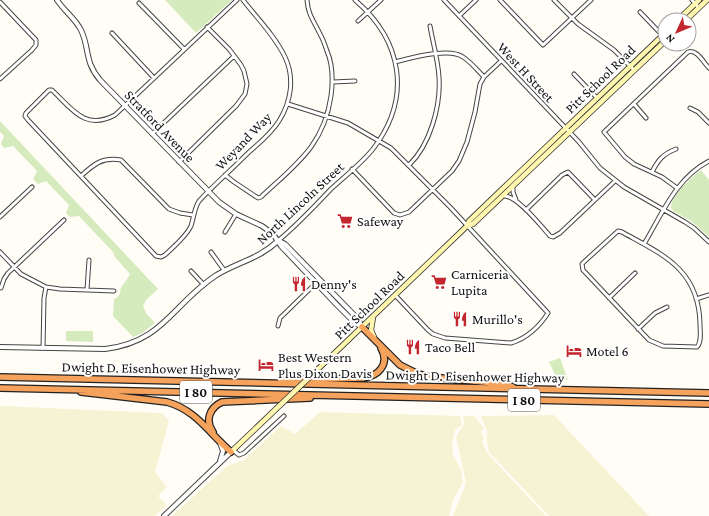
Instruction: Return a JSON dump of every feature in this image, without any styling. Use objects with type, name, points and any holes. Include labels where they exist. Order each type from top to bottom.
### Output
[{"type":"highway","points":[[362,327],[400,365],[418,374],[431,377],[505,384],[520,389]]},
{"type":"highway","points":[[248,383],[280,380],[363,378],[373,376],[381,370],[384,364],[384,357],[379,344]]},
{"type":"highway","name":"Dwight D. Eisenhower Highway","points":[[0,377],[709,393]]},
{"type":"highway","name":"Dwight D. Eisenhower Highway","points":[[0,388],[709,404]]},
{"type":"highway","points":[[71,390],[87,394],[175,404],[191,413],[232,451]]},
{"type":"highway","points":[[217,438],[211,429],[209,418],[210,412],[214,407],[222,402],[307,399],[321,395]]},
{"type":"main road","points":[[695,12],[707,0]]},
{"type":"main road","points":[[686,12],[696,1]]},
{"type":"main road","name":"Pitt School Road","points":[[232,451],[467,226],[469,221],[657,44]]},
{"type":"main road","name":"Pitt School Road","points":[[467,226],[473,224],[514,186],[567,130]]},
{"type":"main road","points":[[375,314],[371,322],[371,330],[379,344]]},
{"type":"street","name":"Stratford Avenue","points":[[57,0],[82,31],[88,59],[93,70],[125,106],[218,202],[236,214],[262,226],[273,234],[282,246],[318,281],[355,323],[362,327]]},
{"type":"street","points":[[193,215],[180,213],[169,209],[121,160],[107,159],[100,161],[94,164],[81,176],[25,116],[26,113],[49,90],[52,90],[78,115],[94,120],[108,118],[125,106],[237,0]]},
{"type":"street","name":"Weyand Way","points":[[81,176],[156,256],[161,257],[164,255],[187,232],[192,221],[196,205],[275,127],[288,104],[291,81],[285,58],[279,47],[244,0]]},
{"type":"street","points":[[226,175],[258,198],[261,197],[305,155],[318,137],[327,116],[333,82],[328,52],[321,34],[310,16],[307,0]]},
{"type":"street","name":"North Lincoln Street","points":[[0,347],[105,349],[139,340],[158,328],[204,285],[224,270],[264,252],[279,240],[372,151],[388,124],[394,107],[398,86],[392,49],[385,34],[368,12],[355,0]]},
{"type":"street","points":[[358,21],[380,0]]},
{"type":"street","name":"West H Street","points":[[444,0],[567,130],[600,168],[615,181],[694,228],[709,242]]},
{"type":"street","points":[[459,16],[476,0]]},
{"type":"street","points":[[500,0],[543,45],[592,0]]},
{"type":"street","points":[[554,0],[572,19],[614,50],[632,68]]},
{"type":"street","points":[[696,1],[700,8]]},
{"type":"street","points":[[0,2],[36,40],[36,45],[32,50],[1,79]]},
{"type":"street","points":[[139,3],[184,49]]},
{"type":"street","points":[[640,12],[657,30]]},
{"type":"street","points":[[409,165],[423,148],[429,134],[438,97],[439,79],[436,54],[430,26]]},
{"type":"street","points":[[179,162],[236,106],[245,94],[247,84],[241,65],[207,27]]},
{"type":"street","points":[[112,33],[154,78]]},
{"type":"street","points":[[677,188],[662,177],[634,164],[625,157],[604,132],[688,52],[691,51],[697,55],[709,68]]},
{"type":"street","points":[[395,62],[452,52],[460,54],[464,57],[484,77]]},
{"type":"street","points":[[152,134],[234,56]]},
{"type":"street","points":[[352,169],[394,213],[404,214],[409,212],[452,171],[459,161],[467,142],[475,112],[478,91],[484,77],[501,61]]},
{"type":"street","points":[[574,74],[599,100]]},
{"type":"street","points":[[333,82],[355,81]]},
{"type":"street","points":[[288,104],[348,123],[379,140],[396,152],[548,313],[544,320],[521,340],[511,343],[445,338],[433,334],[428,330],[395,295]]},
{"type":"street","points":[[634,104],[646,118]]},
{"type":"street","points":[[690,108],[698,112],[709,123]]},
{"type":"street","points":[[652,172],[663,155],[676,149]]},
{"type":"street","points":[[644,244],[677,188],[690,174],[709,161]]},
{"type":"street","points":[[526,210],[562,175],[568,172],[595,200]]},
{"type":"street","points":[[503,196],[506,195],[516,200],[550,236],[553,237],[560,233],[615,181]]},
{"type":"street","points":[[514,186],[513,192],[516,200]]},
{"type":"street","points":[[0,217],[32,187]]},
{"type":"street","points":[[225,232],[236,214]]},
{"type":"street","points":[[1,288],[4,279],[14,267],[64,220]]},
{"type":"street","points":[[618,231],[644,244],[677,266],[689,282],[696,299],[700,316],[700,338],[698,346],[663,346],[649,340],[583,270],[582,264],[618,231]]},
{"type":"street","points":[[0,252],[29,280],[46,287],[114,291]]},
{"type":"street","points":[[211,252],[224,270]]},
{"type":"street","points":[[87,290],[89,260]]},
{"type":"street","points":[[191,271],[204,285]]},
{"type":"street","points":[[609,298],[635,273]]},
{"type":"street","points":[[278,326],[280,318],[318,281]]},
{"type":"street","points":[[43,348],[44,298],[46,287]]},
{"type":"street","points":[[696,299],[709,296]]},
{"type":"street","points":[[638,329],[655,313],[667,307]]},
{"type":"street","points":[[232,451],[239,455],[244,453],[284,416]]},
{"type":"street","points":[[217,438],[223,451],[219,463]]},
{"type":"street","name":"Pitt School Road","points":[[164,516],[232,451]]},
{"type":"shaded area","points":[[0,406],[162,413],[169,421],[155,472],[167,487],[158,496],[167,505],[155,516],[0,516]]},
{"type":"shaded area","points":[[320,412],[460,416],[462,425],[455,430],[452,444],[453,455],[461,470],[463,482],[453,500],[449,516],[172,516],[227,466],[244,460],[281,426],[295,434]]},
{"type":"shaded area","points":[[554,415],[649,516],[549,516],[489,452],[487,431],[481,416]]},
{"type":"shaded area","points":[[463,416],[474,416],[484,428],[481,432],[484,438],[482,442],[488,454],[546,516],[453,516],[466,483],[456,437],[464,424]]},
{"type":"green space","points":[[165,0],[232,0],[196,33]]},
{"type":"green space","points":[[0,121],[158,289],[146,300],[143,306],[146,313],[155,323],[142,333],[133,337],[113,316],[114,299],[119,295],[122,286],[130,274],[115,257],[113,252],[79,216],[70,217],[66,213],[69,205],[46,181],[38,184],[33,179],[37,171],[13,146],[4,148],[1,144],[4,136],[0,132]]},
{"type":"green space","points":[[701,170],[709,180],[709,237],[691,221],[673,211],[671,207],[672,202],[678,192]]},
{"type":"green space","points":[[66,331],[93,331],[93,342],[66,341]]},
{"type":"green space","points":[[560,358],[568,380],[557,379],[549,362]]},
{"type":"place","name":"Safeway","points":[[345,221]]},
{"type":"place","name":"Carniceria Lupita","points":[[439,282]]},
{"type":"place","name":"Denny's","points":[[299,284]]},
{"type":"place","name":"Murillo's","points":[[460,319]]},
{"type":"place","name":"Taco Bell","points":[[413,347]]},
{"type":"place","name":"Motel 6","points":[[574,351]]},
{"type":"place","name":"Best Western Plus Dixon Davis","points":[[266,365]]}]
